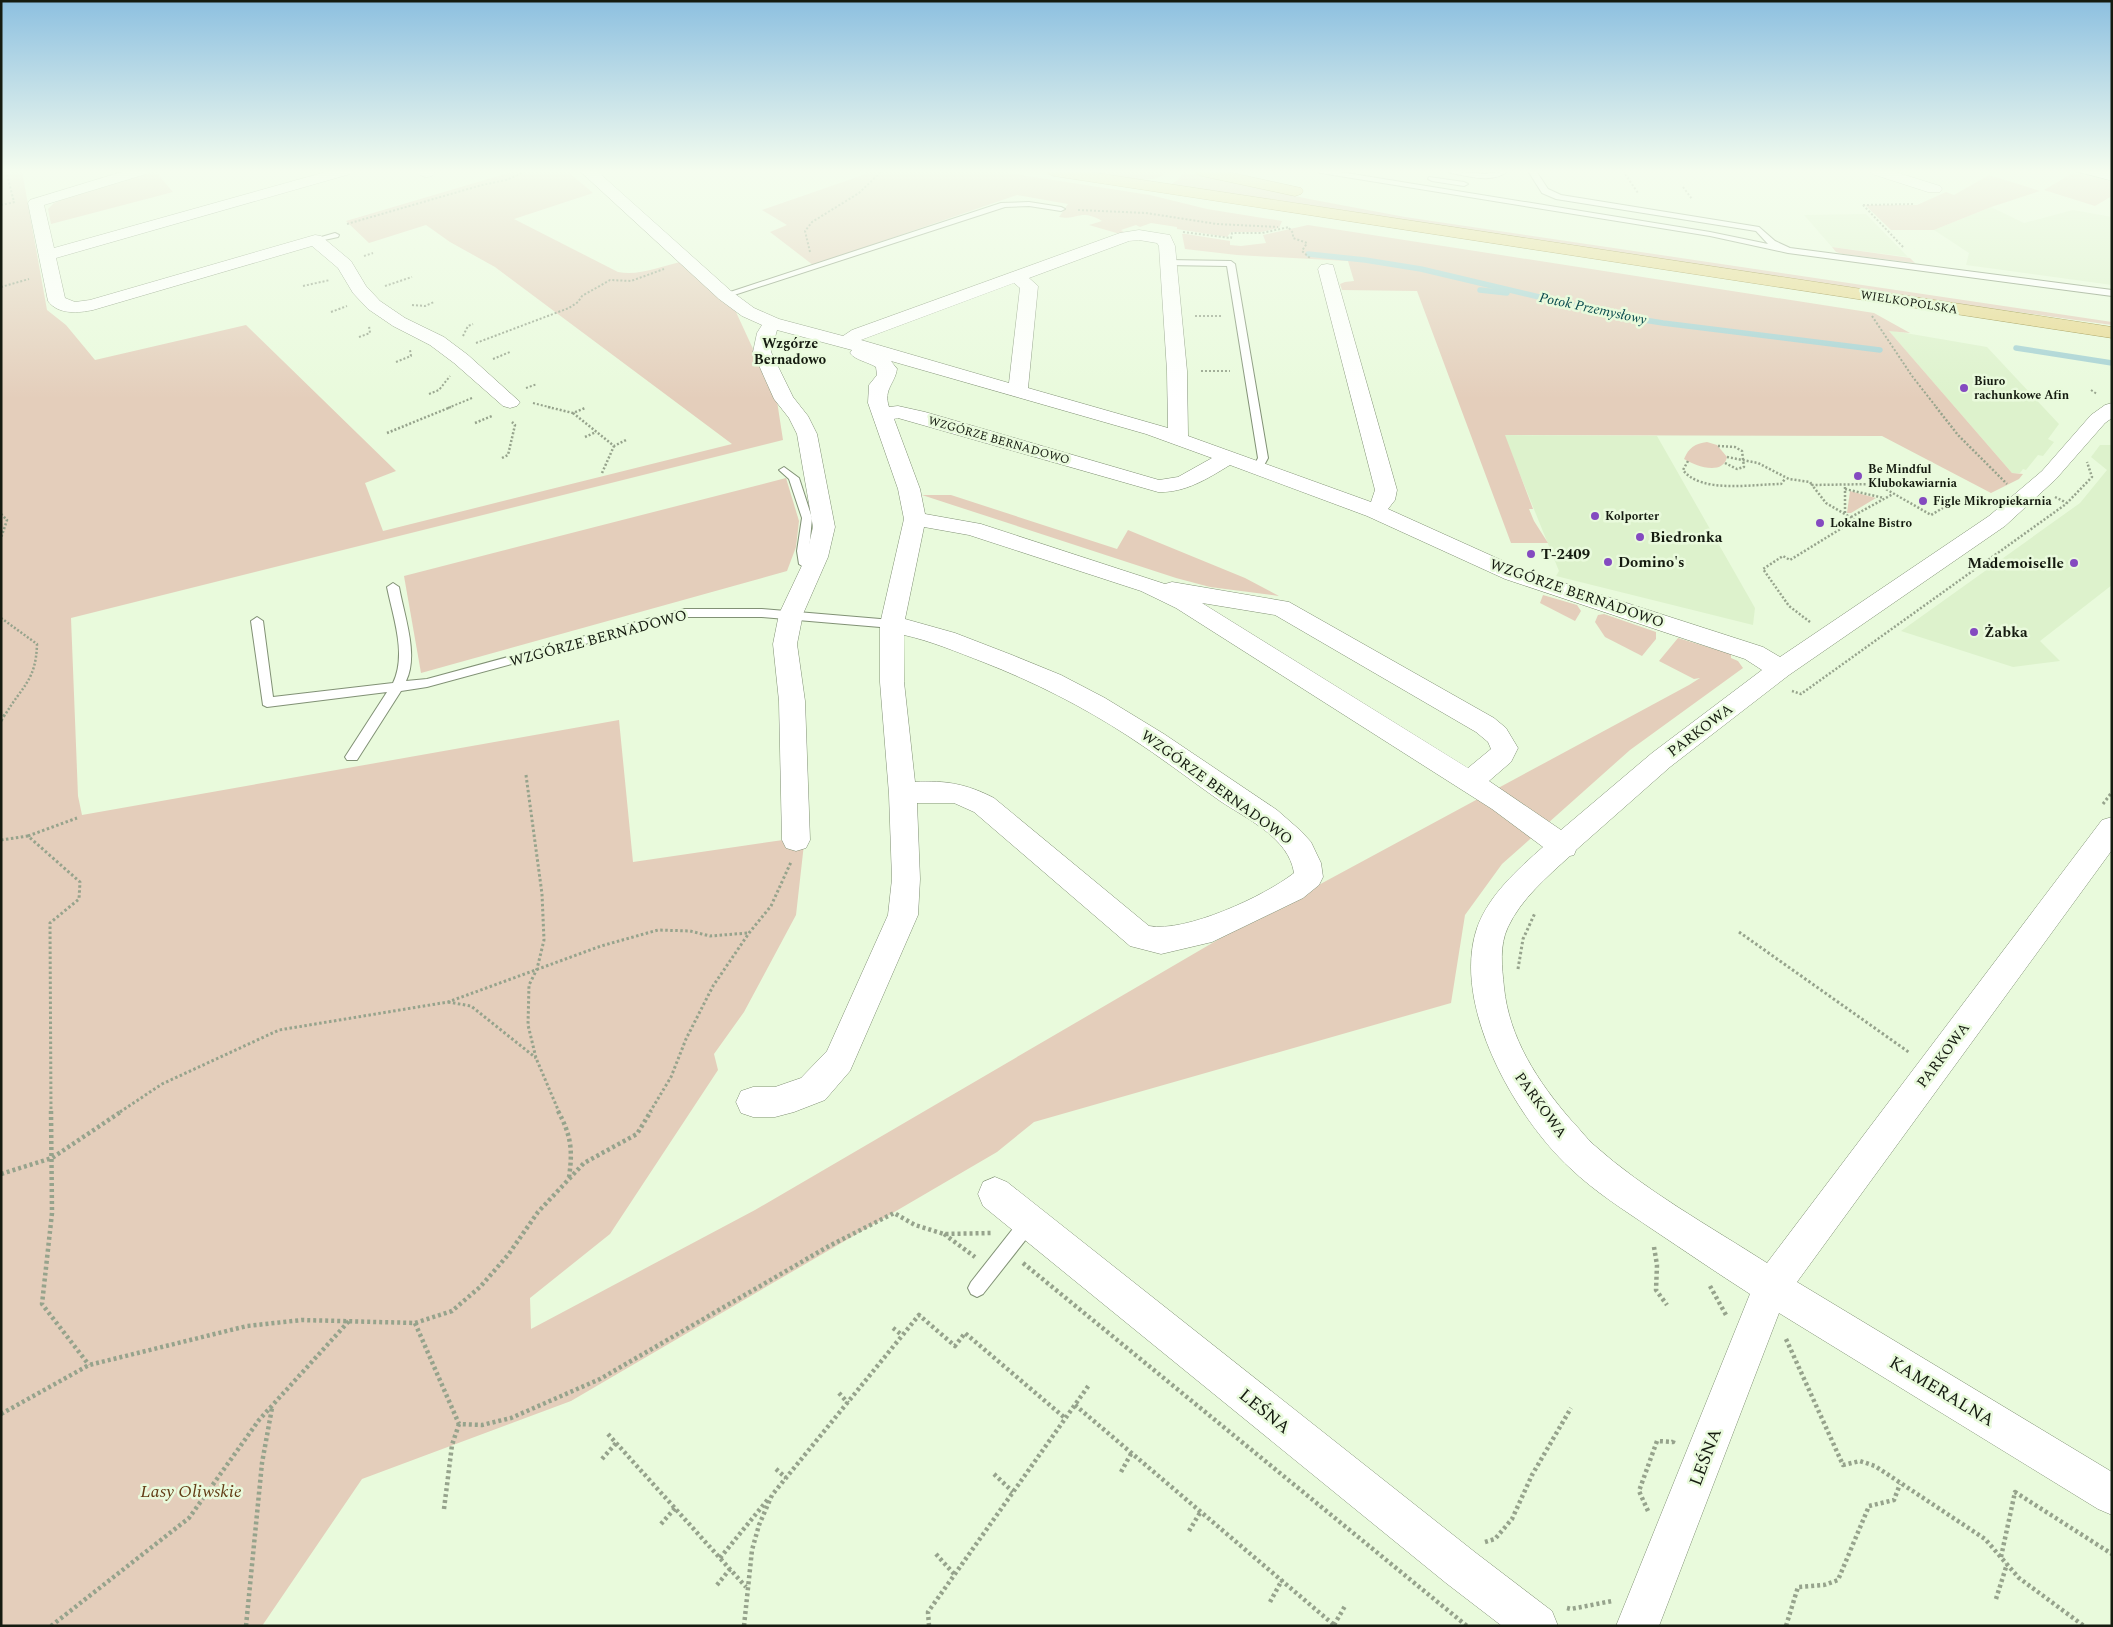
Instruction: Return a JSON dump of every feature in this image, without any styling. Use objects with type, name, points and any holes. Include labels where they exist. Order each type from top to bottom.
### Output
[{"type":"main road","name":"WIELKOPOLSKA","points":[[1550,247],[2112,333]]},
{"type":"main road","name":"WIELKOPOLSKA","points":[[1646,247],[2073,310]]},
{"type":"street","points":[[45,247],[57,301],[65,307],[75,308],[106,301],[292,247]]},
{"type":"street","points":[[47,255],[76,247]]},
{"type":"street","points":[[324,247],[345,265],[363,294],[374,305],[399,322],[437,341],[452,352],[496,389],[508,410]]},
{"type":"street","name":"WZGÓRZE BERNADOWO","points":[[673,247],[725,295],[748,312],[772,323],[846,342],[1153,430],[1375,511],[1513,574],[1754,653],[1780,669]]},
{"type":"street","points":[[846,342],[858,334],[1099,247]]},
{"type":"street","points":[[1168,247],[1177,371],[1178,440]]},
{"type":"street","points":[[1327,269],[1386,490],[1384,500],[1375,511]]},
{"type":"street","points":[[1017,277],[1030,286],[1018,392]]},
{"type":"street","points":[[772,323],[766,333],[762,352],[784,399],[798,416],[808,434],[824,527],[817,557],[791,614],[785,644],[792,701],[796,840]]},
{"type":"street","name":"WZGÓRZE BERNADOWO","points":[[754,1102],[775,1102],[813,1089],[839,1061],[904,915],[906,879],[903,794],[892,682],[892,624],[915,519],[909,489],[877,396],[879,385],[886,376],[887,369],[883,363],[875,358],[847,348],[846,342]]},
{"type":"street","name":"WZGÓRZE BERNADOWO","points":[[882,414],[898,412],[918,416],[1158,486],[1170,486],[1180,483],[1227,458]]},
{"type":"street","name":"PARKOWA","points":[[2107,417],[2049,475],[1997,521],[1780,669],[1661,760],[1531,874],[1502,908],[1492,928],[1486,954],[1490,1001],[1501,1041],[1521,1080],[1546,1117],[1581,1156],[1616,1185],[1771,1287],[2112,828]]},
{"type":"street","points":[[915,519],[973,529],[1163,591],[1184,602],[1502,802],[1564,846]]},
{"type":"street","points":[[1163,591],[1174,589],[1281,608],[1485,725],[1497,735],[1505,748],[1502,755],[1469,782]]},
{"type":"street","name":"WZGÓRZE BERNADOWO","points":[[892,624],[920,629],[1023,668],[1076,693],[1119,718],[1171,751],[1296,842],[1309,866],[1309,877],[1292,890],[1212,930],[1161,941],[1141,937],[984,805],[966,795],[950,790],[903,794]]},
{"type":"street","name":"LEŚNA","points":[[994,1194],[1019,1235],[1536,1626]]},
{"type":"street","name":"KAMERALNA","points":[[1771,1287],[2112,1495]]},
{"type":"street","name":"LEŚNA","points":[[1627,1613],[1771,1287]]},
{"type":"lane","points":[[725,295],[805,268],[822,265],[877,247]]},
{"type":"lane","points":[[1773,247],[2112,293]]},
{"type":"lane","points":[[1781,247],[1788,250]]},
{"type":"lane","points":[[1168,263],[1231,264],[1263,458],[1257,469]]},
{"type":"lane","points":[[784,470],[794,478],[807,518],[804,551],[805,564],[812,566]]},
{"type":"lane","points":[[352,757],[397,687],[405,671],[406,655],[393,587]]},
{"type":"lane","name":"WZGÓRZE BERNADOWO","points":[[257,622],[267,702],[427,683],[684,613],[791,614],[892,624]]},
{"type":"lane","points":[[977,1288],[1019,1235]]},
{"type":"path","points":[[805,268],[811,260],[808,247]]},
{"type":"path","points":[[1305,247],[1303,252],[1327,269]]},
{"type":"path","points":[[1903,247],[1910,254]]},
{"type":"path","points":[[452,352],[569,308],[578,302],[582,296],[610,280],[631,281],[689,261]]},
{"type":"path","points":[[1,286],[51,273]]},
{"type":"path","points":[[363,294],[412,277]]},
{"type":"path","points":[[1868,311],[1912,376],[1958,435],[2011,488]]},
{"type":"path","points":[[1172,316],[1239,316]]},
{"type":"path","points":[[1177,371],[1248,371]]},
{"type":"path","points":[[387,433],[496,389]]},
{"type":"path","points":[[502,458],[508,455],[515,425],[508,410]]},
{"type":"path","points":[[573,413],[614,446]]},
{"type":"path","points":[[585,437],[596,432]]},
{"type":"path","points":[[602,472],[614,446],[626,440]]},
{"type":"path","points":[[1718,446],[1739,448],[1742,451],[1744,459],[1744,467],[1742,469],[1731,467],[1725,463]]},
{"type":"path","points":[[1727,457],[1762,464],[1785,479],[1795,482],[1810,482],[1826,503],[1855,520],[1790,560],[1784,556],[1763,569],[1796,615],[1815,625]]},
{"type":"path","points":[[1688,461],[1683,470],[1686,475],[1697,482],[1707,484],[1781,484],[1785,479]]},
{"type":"path","points":[[1845,514],[1846,484]]},
{"type":"path","points":[[1812,485],[1877,484],[1931,515],[1958,499],[1988,501]]},
{"type":"path","points":[[1845,489],[1885,498]]},
{"type":"path","points":[[1850,517],[1894,494]]},
{"type":"path","points":[[1,514],[7,520],[1,538]]},
{"type":"path","points":[[1,618],[37,644],[38,658],[34,676],[1,721]]},
{"type":"path","points":[[526,775],[542,894],[544,940],[537,969],[529,985],[528,1025],[536,1058],[552,1098],[568,1129],[572,1158],[569,1179]]},
{"type":"path","points":[[1,840],[28,836],[77,818]]},
{"type":"path","points":[[28,836],[80,882],[79,899],[50,923],[52,1213],[42,1304],[89,1365]]},
{"type":"path","points":[[1,1414],[89,1365],[247,1326],[302,1320],[415,1323],[452,1312],[480,1288],[508,1256],[538,1212],[584,1163],[637,1134],[671,1077],[686,1039],[713,986],[749,933],[771,906],[790,866],[796,840]]},
{"type":"path","points":[[1517,975],[1523,938],[1537,909]]},
{"type":"path","points":[[1,1174],[52,1158],[162,1084],[279,1030],[448,1002],[601,946],[658,930],[690,932],[710,936],[749,933]]},
{"type":"path","points":[[1739,932],[1910,1053]]},
{"type":"path","points":[[448,1002],[471,1006],[536,1058]]},
{"type":"path","points":[[459,1424],[482,1425],[511,1418],[600,1379],[829,1246],[894,1213],[915,1225],[944,1234],[1019,1235],[1467,1626]]},
{"type":"path","points":[[944,1234],[991,1269]]},
{"type":"path","points":[[1654,1242],[1657,1265],[1656,1290],[1667,1305]]},
{"type":"path","points":[[1721,1323],[1724,1314]]},
{"type":"path","points":[[720,1558],[919,1315],[955,1346],[965,1333],[1065,1418]]},
{"type":"path","points":[[51,1626],[189,1518],[254,1428],[349,1321]]},
{"type":"path","points":[[415,1323],[459,1424],[452,1445],[444,1509]]},
{"type":"path","points":[[893,1328],[902,1336]]},
{"type":"path","points":[[1786,1339],[1843,1465],[1860,1461],[1875,1466],[1985,1538],[2019,1578],[2084,1626]]},
{"type":"path","points":[[928,1626],[928,1612],[1089,1385]]},
{"type":"path","points":[[839,1393],[848,1403]]},
{"type":"path","points":[[1075,1404],[1334,1625],[1346,1606]]},
{"type":"path","points":[[246,1626],[262,1463],[272,1406]]},
{"type":"path","points":[[1461,1568],[1482,1544],[1495,1539],[1507,1526],[1532,1475],[1571,1408]]},
{"type":"path","points":[[1645,1521],[1648,1512],[1639,1491],[1657,1441],[1673,1442],[1677,1433]]},
{"type":"path","points":[[608,1434],[746,1587]]},
{"type":"path","points":[[602,1459],[616,1443]]},
{"type":"path","points":[[1121,1472],[1132,1452]]},
{"type":"path","points":[[776,1469],[786,1478]]},
{"type":"path","points":[[994,1474],[1013,1492]]},
{"type":"path","points":[[1786,1626],[1798,1587],[1824,1585],[1838,1580],[1869,1506],[1894,1500],[1900,1484]]},
{"type":"path","points":[[2001,1558],[2015,1492],[2112,1554]]},
{"type":"path","points":[[744,1626],[746,1587],[752,1550],[759,1524],[772,1495]]},
{"type":"path","points":[[661,1524],[675,1508]]},
{"type":"path","points":[[1189,1531],[1201,1511]]},
{"type":"path","points":[[936,1554],[954,1574]]},
{"type":"path","points":[[1996,1598],[2007,1564]]},
{"type":"path","points":[[717,1585],[730,1569]]},
{"type":"path","points":[[1270,1602],[1282,1580]]},
{"type":"path","points":[[1571,1609],[1627,1613]]},
{"type":"shaded area","points":[[1832,247],[1898,247],[1908,257]]},
{"type":"shaded area","points":[[1960,247],[2112,247],[2112,285],[1966,265],[1969,253]]},
{"type":"shaded area","points":[[1888,330],[1987,347],[2059,424],[2048,439],[2054,442],[2043,456],[2038,455],[2026,470],[2023,469],[2020,473],[2012,473]]},
{"type":"shaded area","points":[[1504,435],[1657,436],[1755,608],[1753,625],[1556,576],[1559,571]]},
{"type":"shaded area","points":[[2100,445],[2112,445],[2112,585],[2040,641],[2060,661],[2013,667],[1901,631],[2080,503],[2107,470],[2091,457]]},
{"type":"green space","name":"Lasy Oliwskie","points":[[1,247],[36,247],[47,310],[66,325],[95,360],[246,325],[396,471],[365,483],[383,531],[732,444],[495,267],[459,247],[569,247],[618,272],[626,273],[641,272],[680,262],[736,312],[777,401],[783,440],[71,618],[78,796],[82,815],[619,720],[633,862],[783,840],[804,844],[796,915],[744,1012],[714,1054],[718,1070],[610,1234],[530,1298],[531,1329],[755,1210],[1226,935],[1689,685],[1700,678],[1694,679],[1659,661],[1678,638],[1731,654],[1731,658],[1738,661],[1743,668],[1630,750],[1502,864],[1465,915],[1451,1003],[1034,1122],[997,1152],[571,1401],[362,1479],[262,1626],[1,1626]]},
{"type":"green space","points":[[789,247],[866,247],[813,265]]},
{"type":"green space","points":[[1185,247],[1449,247],[1874,313],[1910,333],[1889,331],[2012,473],[2023,474],[2019,479],[1991,493],[1882,436],[1505,435],[1533,509],[1529,509],[1548,543],[1511,543],[1417,291],[1342,290],[1340,284],[1354,281],[1348,261],[1237,255],[1185,249]]},
{"type":"green space","points":[[1583,247],[1607,247],[2112,322],[2112,325],[1944,302]]},
{"type":"green space","points":[[1832,247],[1910,258],[1915,263],[1843,254],[1836,252]]},
{"type":"green space","points":[[1707,442],[1717,445],[1727,457],[1720,466],[1708,468],[1684,459],[1693,447]]},
{"type":"green space","points":[[786,478],[799,521],[796,547],[787,571],[421,673],[404,576]]},
{"type":"green space","points":[[1850,491],[1876,498],[1851,513],[1847,513]]},
{"type":"green space","points":[[922,495],[951,495],[1117,549],[1128,530],[1245,578],[1279,596],[1210,587],[1176,578]]},
{"type":"green space","points":[[1543,595],[1577,605],[1581,611],[1575,621],[1540,603]]},
{"type":"green space","points":[[1604,614],[1656,632],[1656,639],[1642,656],[1605,637],[1595,622],[1598,615]]},
{"type":"waterway","name":"Potok Przemysłowy","points":[[1308,254],[1365,260],[1421,269],[1619,316],[1880,350]]},
{"type":"waterway","points":[[1480,290],[1507,293]]},
{"type":"waterway","name":"Potok Przemysłowy","points":[[2016,348],[2112,363]]},
{"type":"place","name":"Biuro rachunkowe Afin","points":[[1964,388]]},
{"type":"place","name":"Be Mindful Klubokawiarnia","points":[[1858,476]]},
{"type":"place","name":"Figle Mikropiekarnia","points":[[1923,501]]},
{"type":"place","name":"Kolporter","points":[[1595,516]]},
{"type":"place","name":"Lokalne Bistro","points":[[1820,523]]},
{"type":"place","name":"Biedronka","points":[[1640,537]]},
{"type":"place","name":"T-2409","points":[[1531,554]]},
{"type":"place","name":"Domino's","points":[[1608,562]]},
{"type":"place","name":"Mademoiselle","points":[[2074,563]]},
{"type":"place","name":"Żabka","points":[[1974,632]]},
{"type":"district","name":"Wzgórze Bernadowo","points":[[790,352]]}]
